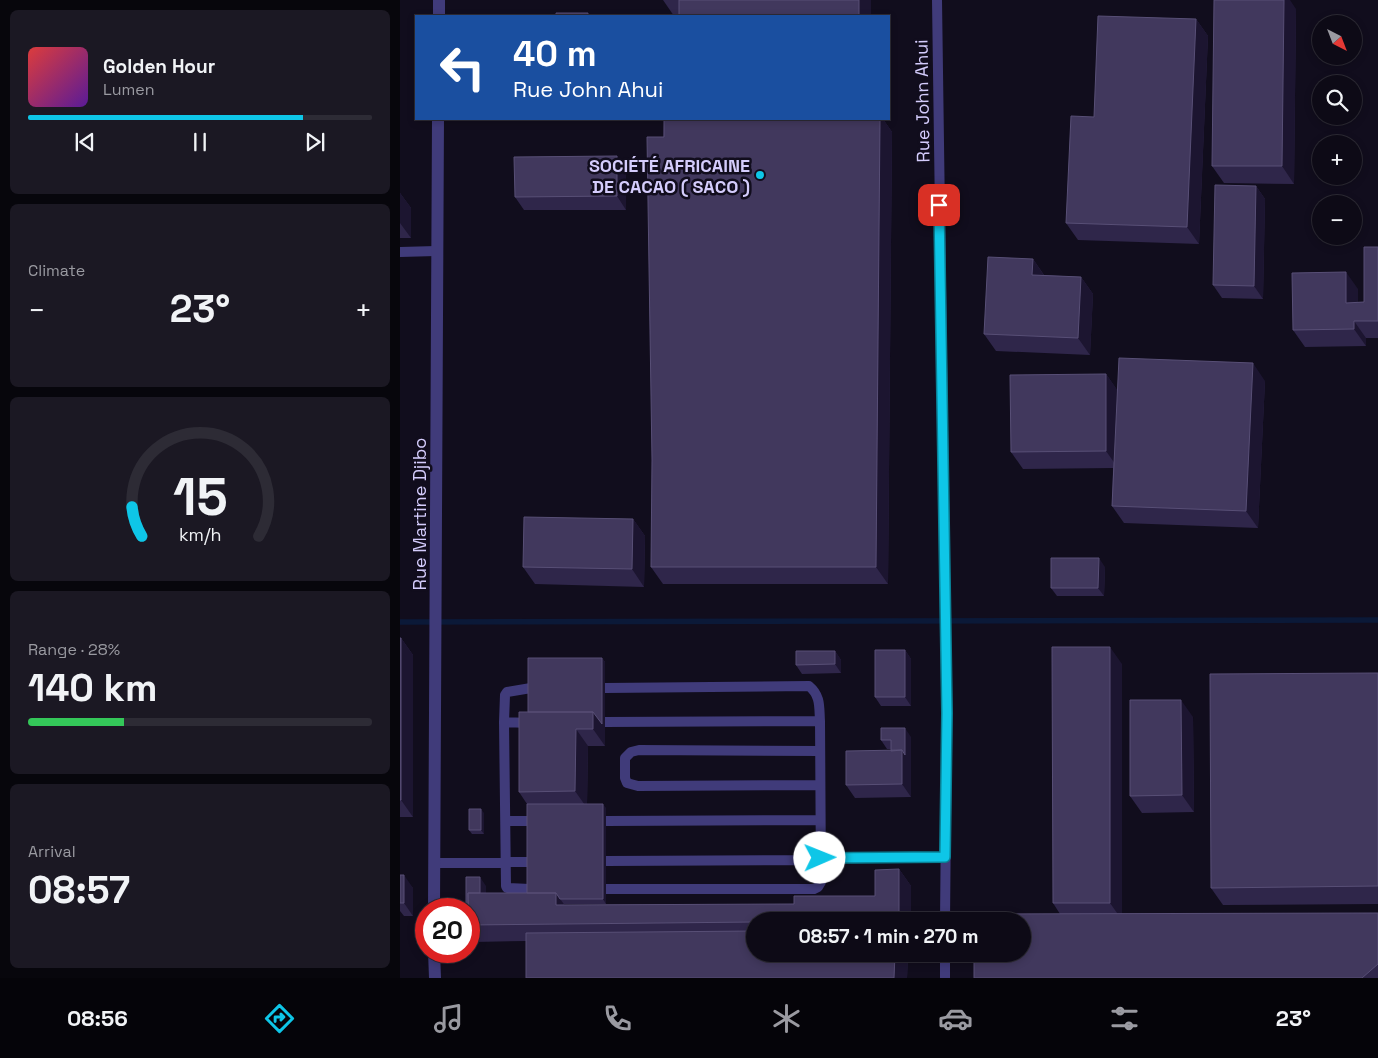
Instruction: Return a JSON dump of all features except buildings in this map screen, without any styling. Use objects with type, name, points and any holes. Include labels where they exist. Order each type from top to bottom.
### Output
[{"type":"street","points":[[439,0],[439,15]]},
{"type":"street","name":"Rue Martine Djibo","points":[[434,898],[438,120]]},
{"type":"street","points":[[434,963],[435,978]]},
{"type":"lane","name":"Rue John Ahui","points":[[937,0],[944,613],[947,713],[945,912]]},
{"type":"lane","points":[[400,252],[436,251]]},
{"type":"lane","points":[[605,688],[809,686],[815,691],[818,699],[820,721],[821,882],[814,889],[606,889]]},
{"type":"lane","points":[[530,889],[507,888],[504,695],[506,692],[531,688]]},
{"type":"lane","points":[[605,722],[820,721]]},
{"type":"lane","points":[[504,722],[531,723]]},
{"type":"lane","points":[[820,751],[639,750],[631,752],[625,758],[625,778],[627,783],[638,786],[820,785]]},
{"type":"lane","points":[[606,820],[820,820]]},
{"type":"lane","points":[[506,821],[530,821]]},
{"type":"lane","points":[[606,861],[945,857]]},
{"type":"lane","points":[[435,863],[530,862]]},
{"type":"lane","points":[[944,978],[945,962]]},
{"type":"waterway","points":[[400,622],[1378,620]]},
{"type":"place","name":"SOCIÉTÉ AFRICAINE DE CACAO ( SACO )","points":[[760,175]]},
{"type":"route","points":[[820,858],[945,857],[947,713],[939,205]]}]
